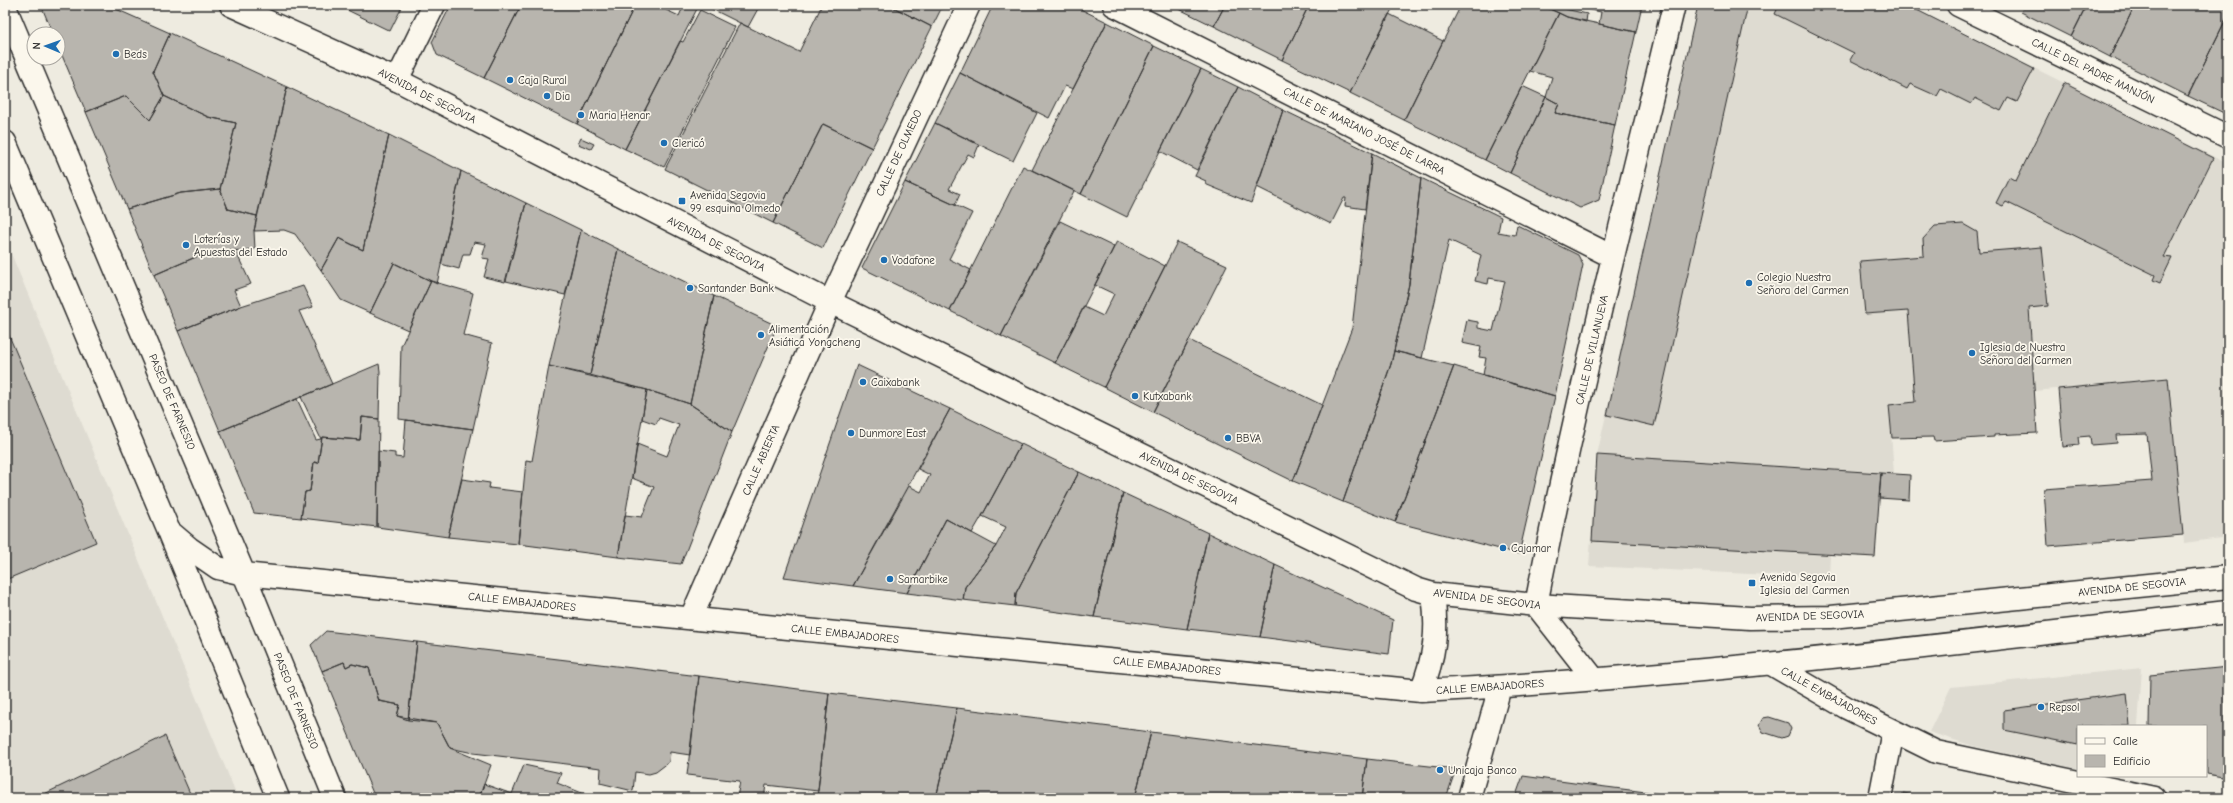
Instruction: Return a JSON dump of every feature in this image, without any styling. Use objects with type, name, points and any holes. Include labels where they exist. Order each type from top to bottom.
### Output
[{"type":"main road","name":"AVENIDA DE SEGOVIA","points":[[231,5],[397,80],[830,302],[1410,586],[1433,594],[1536,606],[1750,618],[1831,617],[2228,577]]},
{"type":"main road","points":[[397,80],[434,5]]},
{"type":"main road","name":"CALLE DE OLMEDO","points":[[830,302],[969,5]]},
{"type":"main road","name":"CALLE DE MARIANO JOSÉ DE LARRA","points":[[1114,5],[1613,257]]},
{"type":"main road","name":"CALLE DE VILLANUEVA","points":[[1536,606],[1551,527],[1613,257],[1674,5]]},
{"type":"main road","name":"CALLE DEL PADRE MANJÓN","points":[[1958,5],[2228,137]]},
{"type":"main road","name":"PASEO DE FARNESIO","points":[[5,7],[244,574],[335,798]]},
{"type":"main road","points":[[5,142],[169,530],[278,798]]},
{"type":"main road","name":"CALLE ABIERTA","points":[[692,618],[830,302]]},
{"type":"main road","name":"CALLE EMBAJADORES","points":[[169,530],[189,548],[218,568],[244,574],[1421,691],[1500,687],[1773,665],[1847,708],[1936,752],[2154,798]]},
{"type":"main road","points":[[1421,691],[1430,670],[1436,646],[1436,618],[1433,594]]},
{"type":"main road","points":[[1536,606],[1594,679]]},
{"type":"main road","points":[[1773,665],[2228,612]]},
{"type":"main road","points":[[1469,798],[1500,687]]},
{"type":"main road","points":[[1880,798],[1893,731]]},
{"type":"shaded area","name":"Colegio Nuestra Señora del Carmen","points":[[1698,5],[1907,5],[2228,164],[2228,537],[2184,543],[2168,378],[2035,391],[2029,308],[2048,306],[2042,248],[1979,252],[1977,232],[1963,224],[1935,226],[1923,239],[1924,256],[1860,261],[1865,314],[1908,311],[1915,402],[1889,405],[1894,474],[1910,475],[1909,500],[1879,499],[1875,557],[1830,555],[1829,578],[1589,566],[1597,455]]},
{"type":"shaded area","points":[[5,239],[238,798],[5,798]]},
{"type":"shaded area","name":"Repsol","points":[[2142,668],[2138,725],[2077,725],[2077,769],[1973,746],[1929,732],[1951,687]]},
{"type":"building","points":[[41,5],[107,5],[170,33],[153,71],[164,96],[150,120],[126,96],[86,112],[66,65],[66,26],[50,26]]},
{"type":"building","points":[[337,5],[403,5],[390,31]]},
{"type":"building","points":[[451,5],[521,5],[484,78],[437,55],[432,42]]},
{"type":"building","points":[[521,5],[635,5],[577,124],[484,78]]},
{"type":"building","points":[[635,5],[668,5],[666,10],[679,16],[684,5],[699,5],[625,149],[577,124]]},
{"type":"building","points":[[704,5],[760,5],[748,27]]},
{"type":"building","points":[[822,5],[889,5],[932,27],[872,148],[823,124],[773,223],[665,169],[740,23],[799,52]]},
{"type":"building","points":[[889,5],[943,5],[932,27]]},
{"type":"building","points":[[993,5],[1072,5],[1107,22],[1073,89],[1065,86],[1049,118],[960,73]]},
{"type":"building","points":[[1171,5],[1225,5],[1214,26]]},
{"type":"building","points":[[1225,5],[1309,5],[1282,60],[1214,26]]},
{"type":"building","points":[[1309,5],[1394,5],[1350,93],[1282,60]]},
{"type":"building","points":[[1461,5],[1541,5],[1559,13],[1485,160],[1404,120]]},
{"type":"building","points":[[1541,5],[1560,5],[1565,9],[1587,14],[1586,22],[1567,17]]},
{"type":"building","points":[[1586,5],[1642,5],[1636,32],[1599,24],[1601,12],[1586,9]]},
{"type":"building","points":[[1698,5],[1748,5],[1654,426],[1607,415]]},
{"type":"building","points":[[1779,5],[1907,5],[2034,69],[2017,102],[2008,98],[2001,111],[1975,98],[1971,104],[1941,89],[1937,96],[1910,84],[1907,89],[1850,60],[1854,53],[1775,14]]},
{"type":"building","points":[[2025,5],[2087,5],[2071,37],[2021,12]]},
{"type":"building","points":[[2087,5],[2135,5],[2110,57],[2071,37]]},
{"type":"building","points":[[2135,5],[2228,5],[2228,15],[2188,96],[2110,57]]},
{"type":"building","points":[[700,10],[735,27],[664,167],[625,149],[680,41],[683,42]]},
{"type":"building","points":[[1559,13],[1567,17],[1636,32],[1615,125],[1555,113],[1559,104],[1546,97],[1552,77],[1530,71]]},
{"type":"building","points":[[1389,14],[1443,41],[1404,120],[1350,93]]},
{"type":"building","points":[[2228,15],[2228,115],[2188,96]]},
{"type":"building","points":[[1107,22],[1154,46],[1081,194],[1032,170]]},
{"type":"building","points":[[170,33],[287,87],[257,216],[228,209],[220,189],[236,123],[208,117],[164,96],[153,71]]},
{"type":"building","points":[[1154,46],[1201,69],[1127,217],[1081,194]]},
{"type":"building","points":[[1201,69],[1238,87],[1197,170],[1160,151]]},
{"type":"building","points":[[960,73],[1037,113],[1013,161],[935,123]]},
{"type":"building","points":[[2064,83],[2213,158],[2164,257],[2172,258],[2160,283],[2153,280],[2155,275],[2006,202],[2003,206],[1996,203],[2009,177],[2016,181]]},
{"type":"building","points":[[1522,86],[1546,97],[1510,173],[1485,160]]},
{"type":"building","points":[[287,87],[389,135],[363,250],[339,238],[321,270],[295,234],[284,230],[254,231]]},
{"type":"building","points":[[1238,87],[1283,110],[1251,203],[1205,184],[1206,181],[1195,176]]},
{"type":"building","points":[[126,96],[150,120],[164,96],[208,117],[236,123],[220,189],[181,193],[127,209],[86,112]]},
{"type":"building","points":[[1546,97],[1559,104],[1555,113],[1615,125],[1599,200],[1580,208],[1510,173]]},
{"type":"building","points":[[1283,110],[1372,153],[1365,209],[1345,206],[1346,198],[1344,198],[1331,224],[1257,187]]},
{"type":"building","points":[[935,123],[979,145],[974,157],[968,154],[949,189],[960,194],[955,205],[905,182]]},
{"type":"building","points":[[823,124],[872,148],[823,248],[773,223]]},
{"type":"building","points":[[389,135],[461,171],[437,284],[394,263],[370,313],[341,300],[321,270],[339,238],[363,250]]},
{"type":"building","points":[[581,138],[594,144],[591,149],[578,144]]},
{"type":"building","points":[[1372,153],[1421,178],[1409,284],[1391,364],[1343,502],[1293,481],[1352,328]]},
{"type":"building","points":[[1023,166],[1074,191],[1001,336],[950,311]]},
{"type":"building","points":[[461,171],[526,203],[505,282],[484,277],[489,259],[482,258],[486,244],[474,242],[470,254],[463,254],[459,269],[441,264]]},
{"type":"building","points":[[1421,178],[1501,217],[1498,232],[1515,235],[1517,225],[1578,255],[1583,265],[1555,396],[1483,375],[1486,358],[1479,357],[1481,347],[1462,343],[1467,320],[1478,322],[1478,328],[1493,331],[1505,281],[1489,278],[1488,284],[1475,281],[1481,255],[1449,240],[1422,358],[1394,351],[1409,284]]},
{"type":"building","points":[[905,182],[972,213],[949,259],[971,270],[950,311],[862,268]]},
{"type":"building","points":[[220,189],[228,209],[257,216],[254,231],[255,249],[205,253],[154,275],[127,209],[181,193]]},
{"type":"building","points":[[526,203],[581,230],[565,295],[506,281]]},
{"type":"building","points":[[1060,221],[1114,247],[1055,363],[1001,336]]},
{"type":"building","name":"Iglesia de Nuestra Señora del Carmen","points":[[1963,224],[1977,232],[1979,252],[2042,247],[2048,306],[2029,308],[2037,433],[1994,435],[1994,437],[1934,441],[1933,437],[1892,438],[1889,405],[1915,402],[1908,311],[1865,314],[1860,261],[1924,256],[1923,239],[1935,226]]},
{"type":"building","points":[[581,230],[618,249],[590,375],[549,366]]},
{"type":"building","points":[[1117,241],[1165,266],[1104,387],[1055,363],[1084,307],[1103,316],[1114,294],[1095,285]]},
{"type":"building","points":[[1177,242],[1227,265],[1153,412],[1104,387]]},
{"type":"building","points":[[618,249],[714,296],[690,404],[647,390],[590,375]]},
{"type":"building","points":[[235,250],[251,284],[234,290],[241,306],[178,331],[154,275],[205,253]]},
{"type":"building","points":[[394,263],[431,281],[408,330],[370,313]]},
{"type":"building","points":[[431,281],[473,293],[463,335],[492,343],[473,429],[399,419],[401,346]]},
{"type":"building","points":[[303,286],[313,307],[299,311],[332,384],[220,431],[178,331],[241,306]]},
{"type":"building","points":[[714,296],[777,326],[732,432],[690,404]]},
{"type":"building","points":[[5,326],[96,542],[5,580]]},
{"type":"building","points":[[1189,340],[1322,405],[1293,481],[1153,412]]},
{"type":"building","points":[[1394,351],[1454,366],[1395,522],[1343,502],[1391,364]]},
{"type":"building","points":[[379,364],[379,419],[362,417],[360,440],[322,437],[318,463],[314,462],[310,491],[305,492],[301,518],[254,513],[220,431],[297,399],[316,440],[321,439],[301,397]]},
{"type":"building","points":[[857,365],[950,409],[853,586],[784,577]]},
{"type":"building","points":[[549,366],[647,390],[618,557],[518,544],[526,460],[532,461]]},
{"type":"building","points":[[1454,366],[1555,396],[1519,554],[1395,522]]},
{"type":"building","points":[[2168,378],[2183,535],[2048,546],[2044,489],[2152,481],[2147,434],[2116,435],[2117,443],[2091,445],[2090,436],[2078,437],[2079,445],[2063,447],[2058,389]]},
{"type":"building","points":[[647,390],[690,404],[732,432],[681,564],[618,557],[625,515],[642,517],[654,487],[632,478],[637,444],[667,456],[679,425],[659,418],[656,424],[642,419]]},
{"type":"building","points":[[950,409],[1021,444],[982,516],[972,533],[946,519],[907,593],[853,586],[909,486],[921,492],[930,475],[918,469]]},
{"type":"building","points":[[362,417],[379,419],[377,527],[301,518],[305,492],[310,491],[314,462],[318,463],[322,437],[360,440]]},
{"type":"building","points":[[406,420],[473,429],[448,537],[377,527],[378,451],[395,453],[395,457],[403,458]]},
{"type":"building","points":[[1021,444],[1079,472],[1016,593],[1015,606],[963,600],[965,587],[996,546],[1006,527],[982,516]]},
{"type":"building","points":[[1597,455],[1881,473],[1875,557],[1592,541]]},
{"type":"building","points":[[1079,472],[1123,493],[1094,617],[1015,606],[1016,593]]},
{"type":"building","points":[[1881,473],[1910,475],[1909,500],[1879,498]]},
{"type":"building","points":[[462,479],[490,483],[489,488],[523,492],[518,544],[448,537]]},
{"type":"building","points":[[1123,493],[1208,533],[1187,629],[1094,617]]},
{"type":"building","points":[[946,519],[996,546],[965,587],[963,600],[907,593]]},
{"type":"building","points":[[1208,533],[1275,565],[1260,637],[1187,629]]},
{"type":"building","points":[[1275,565],[1393,620],[1389,654],[1260,637]]},
{"type":"building","points":[[326,631],[417,642],[408,720],[397,716],[400,705],[379,701],[369,668],[352,664],[346,667],[344,662],[322,671],[311,645]]},
{"type":"building","points":[[417,642],[699,676],[690,755],[670,752],[669,762],[656,772],[649,774],[635,772],[633,791],[600,783],[601,768],[473,753],[450,748],[437,723],[408,720]]},
{"type":"building","points":[[344,662],[346,667],[352,664],[369,668],[379,701],[400,705],[397,716],[437,723],[450,748],[491,765],[479,798],[375,798],[322,671]]},
{"type":"building","points":[[2228,667],[2228,778],[2207,774],[2207,725],[2149,725],[2150,675]]},
{"type":"building","points":[[699,676],[829,693],[818,791],[766,785],[764,798],[737,798],[740,781],[687,775]]},
{"type":"building","points":[[829,693],[957,708],[936,798],[817,798]]},
{"type":"building","points":[[2127,693],[2130,725],[2077,725],[2077,745],[2004,730],[2004,710]]},
{"type":"building","points":[[957,708],[1151,732],[1135,798],[936,798]]},
{"type":"building","points":[[1769,717],[1788,723],[1791,729],[1788,736],[1782,738],[1763,732],[1759,725],[1763,718]]},
{"type":"building","points":[[1151,732],[1367,759],[1362,798],[1135,798]]},
{"type":"building","points":[[165,736],[192,798],[36,798]]},
{"type":"building","points":[[1367,759],[1456,769],[1446,798],[1362,798]]},
{"type":"building","points":[[524,765],[561,773],[557,783],[587,795],[586,798],[479,798],[484,784],[512,794]]},
{"type":"building","points":[[1523,776],[1670,795],[1670,798],[1515,798]]},
{"type":"building","points":[[1903,793],[1932,798],[1903,798]]},
{"type":"building","points":[[1670,795],[1691,798],[1670,798]]},
{"type":"place","name":"Beds","points":[[116,54]]},
{"type":"place","name":"Caja Rural","points":[[510,80]]},
{"type":"place","name":"Dia","points":[[547,96]]},
{"type":"place","name":"Maria Henar","points":[[581,115]]},
{"type":"place","name":"Clericó","points":[[664,143]]},
{"type":"place","name":"Avenida Segovia 99 esquina Olmedo","points":[[682,201]]},
{"type":"place","name":"Loterías y Apuestas del Estado","points":[[186,245]]},
{"type":"place","name":"Vodafone","points":[[884,260]]},
{"type":"place","name":"Colegio Nuestra Señora del Carmen","points":[[1749,283]]},
{"type":"place","name":"Santander Bank","points":[[690,288]]},
{"type":"place","name":"Alimentación Asiática Yongcheng","points":[[761,335]]},
{"type":"place","name":"Iglesia de Nuestra Señora del Carmen","points":[[1972,353]]},
{"type":"place","name":"Caixabank","points":[[863,382]]},
{"type":"place","name":"Kutxabank","points":[[1135,396]]},
{"type":"place","name":"Dunmore East","points":[[851,433]]},
{"type":"place","name":"BBVA","points":[[1228,438]]},
{"type":"place","name":"Cajamar","points":[[1503,548]]},
{"type":"place","name":"Samarbike","points":[[890,579]]},
{"type":"place","name":"Avenida Segovia Iglesia del Carmen","points":[[1752,583]]},
{"type":"place","name":"Repsol","points":[[2041,707]]},
{"type":"place","name":"Unicaja Banco","points":[[1440,770]]}]
